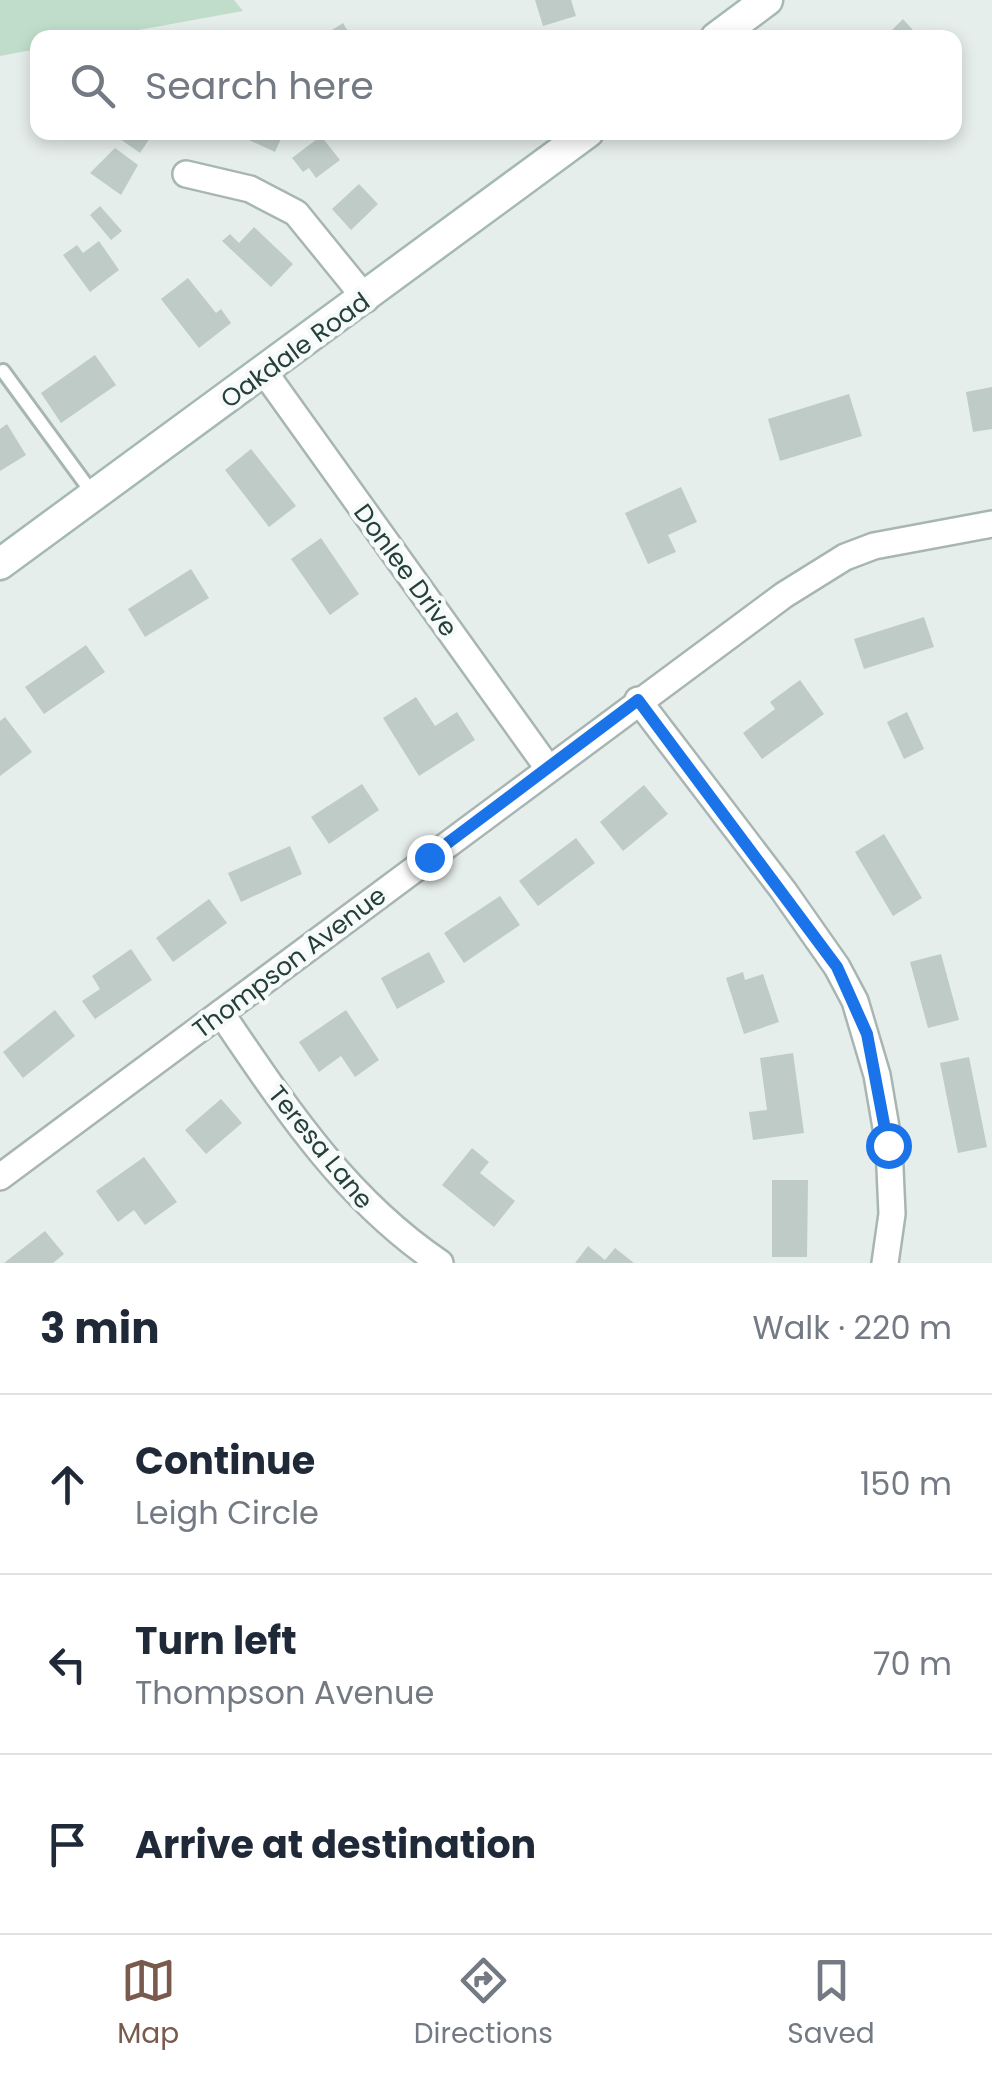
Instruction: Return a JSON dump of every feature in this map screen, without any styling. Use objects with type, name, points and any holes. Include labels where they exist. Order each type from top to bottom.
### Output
[{"type":"main road","points":[[727,30],[767,0]]},
{"type":"main road","name":"Oakdale Road","points":[[0,564],[366,299],[577,140]]},
{"type":"street","points":[[186,174],[250,190],[296,212],[366,299]]},
{"type":"street","name":"Donlee Drive","points":[[264,373],[548,768]]},
{"type":"street","name":"Thompson Avenue","points":[[0,1177],[784,595],[845,557],[874,546],[992,524]]},
{"type":"street","points":[[638,700],[783,890],[837,967],[854,1002],[877,1075],[888,1145],[892,1214],[885,1263]]},
{"type":"street","name":"Teresa Lane","points":[[221,1013],[337,1175],[369,1210],[440,1263]]},
{"type":"lane","points":[[3,370],[94,496]]},
{"type":"green space","points":[[0,0],[234,0],[243,11],[138,30],[30,30],[30,50],[0,56]]},
{"type":"building","points":[[535,0],[571,0],[576,16],[543,26]]},
{"type":"building","points":[[903,19],[913,30],[892,30]]},
{"type":"building","points":[[121,140],[149,140],[140,153]]},
{"type":"building","points":[[249,140],[280,140],[275,152]]},
{"type":"building","points":[[316,140],[324,140],[340,160],[316,178],[309,168],[303,172],[292,158]]},
{"type":"building","points":[[115,148],[138,165],[121,195],[90,173]]},
{"type":"building","points":[[359,184],[378,204],[351,230],[332,209]]},
{"type":"building","points":[[100,206],[122,231],[111,240],[90,215]]},
{"type":"building","points":[[254,227],[293,264],[271,287],[222,241],[230,234],[239,243]]},
{"type":"building","points":[[99,241],[119,270],[90,292],[63,255],[77,245],[83,253]]},
{"type":"building","points":[[188,278],[216,313],[221,309],[231,323],[199,348],[161,299]]},
{"type":"building","points":[[95,355],[116,385],[61,423],[41,393]]},
{"type":"building","points":[[992,387],[992,429],[973,432],[966,392]]},
{"type":"building","points":[[849,394],[862,436],[780,461],[768,419]]},
{"type":"building","points":[[7,424],[26,455],[0,471],[0,429]]},
{"type":"building","points":[[251,449],[296,506],[269,527],[225,470]]},
{"type":"building","points":[[681,487],[697,522],[668,535],[676,552],[648,564],[625,513]]},
{"type":"building","points":[[321,538],[359,594],[330,615],[291,559]]},
{"type":"building","points":[[191,569],[209,598],[145,637],[128,609]]},
{"type":"building","points":[[924,617],[934,647],[864,669],[854,639]]},
{"type":"building","points":[[86,645],[105,672],[44,714],[25,687]]},
{"type":"building","points":[[800,680],[824,714],[762,759],[743,733],[775,709],[770,702]]},
{"type":"building","points":[[416,697],[435,726],[457,712],[475,740],[419,776],[383,718]]},
{"type":"building","points":[[907,712],[924,749],[904,759],[887,722]]},
{"type":"building","points":[[5,717],[32,752],[0,776],[0,721]]},
{"type":"building","points":[[362,784],[379,810],[329,844],[311,817]]},
{"type":"building","points":[[644,785],[668,814],[623,851],[600,822]]},
{"type":"building","points":[[884,834],[922,898],[893,916],[855,852]]},
{"type":"building","points":[[576,838],[595,863],[538,906],[519,881]]},
{"type":"building","points":[[290,846],[302,874],[241,902],[228,873]]},
{"type":"building","points":[[500,896],[520,925],[464,963],[444,933]]},
{"type":"building","points":[[209,899],[227,923],[173,962],[156,938]]},
{"type":"building","points":[[131,949],[152,980],[95,1019],[82,1001],[100,989],[92,976]]},
{"type":"building","points":[[429,952],[445,982],[397,1009],[381,978]]},
{"type":"building","points":[[941,954],[959,1020],[928,1028],[910,962]]},
{"type":"building","points":[[743,972],[745,980],[763,974],[779,1022],[744,1034],[726,978]]},
{"type":"building","points":[[55,1010],[75,1036],[23,1078],[3,1052]]},
{"type":"building","points":[[346,1010],[379,1060],[355,1077],[341,1056],[319,1072],[299,1042]]},
{"type":"building","points":[[793,1053],[804,1133],[753,1140],[749,1112],[767,1110],[760,1058]]},
{"type":"building","points":[[969,1057],[987,1147],[958,1153],[940,1063]]},
{"type":"building","points":[[221,1099],[242,1123],[206,1154],[185,1130]]},
{"type":"building","points":[[472,1148],[489,1162],[480,1173],[515,1201],[494,1227],[442,1185]]},
{"type":"building","points":[[144,1157],[177,1202],[145,1225],[134,1210],[118,1222],[96,1191]]},
{"type":"building","points":[[772,1180],[808,1180],[807,1257],[772,1257]]},
{"type":"building","points":[[45,1231],[64,1254],[53,1263],[4,1263]]},
{"type":"building","points":[[588,1246],[605,1260],[615,1248],[634,1263],[575,1263]]},
{"type":"route","points":[[429,857],[638,700],[837,967],[867,1034],[888,1145]]}]
